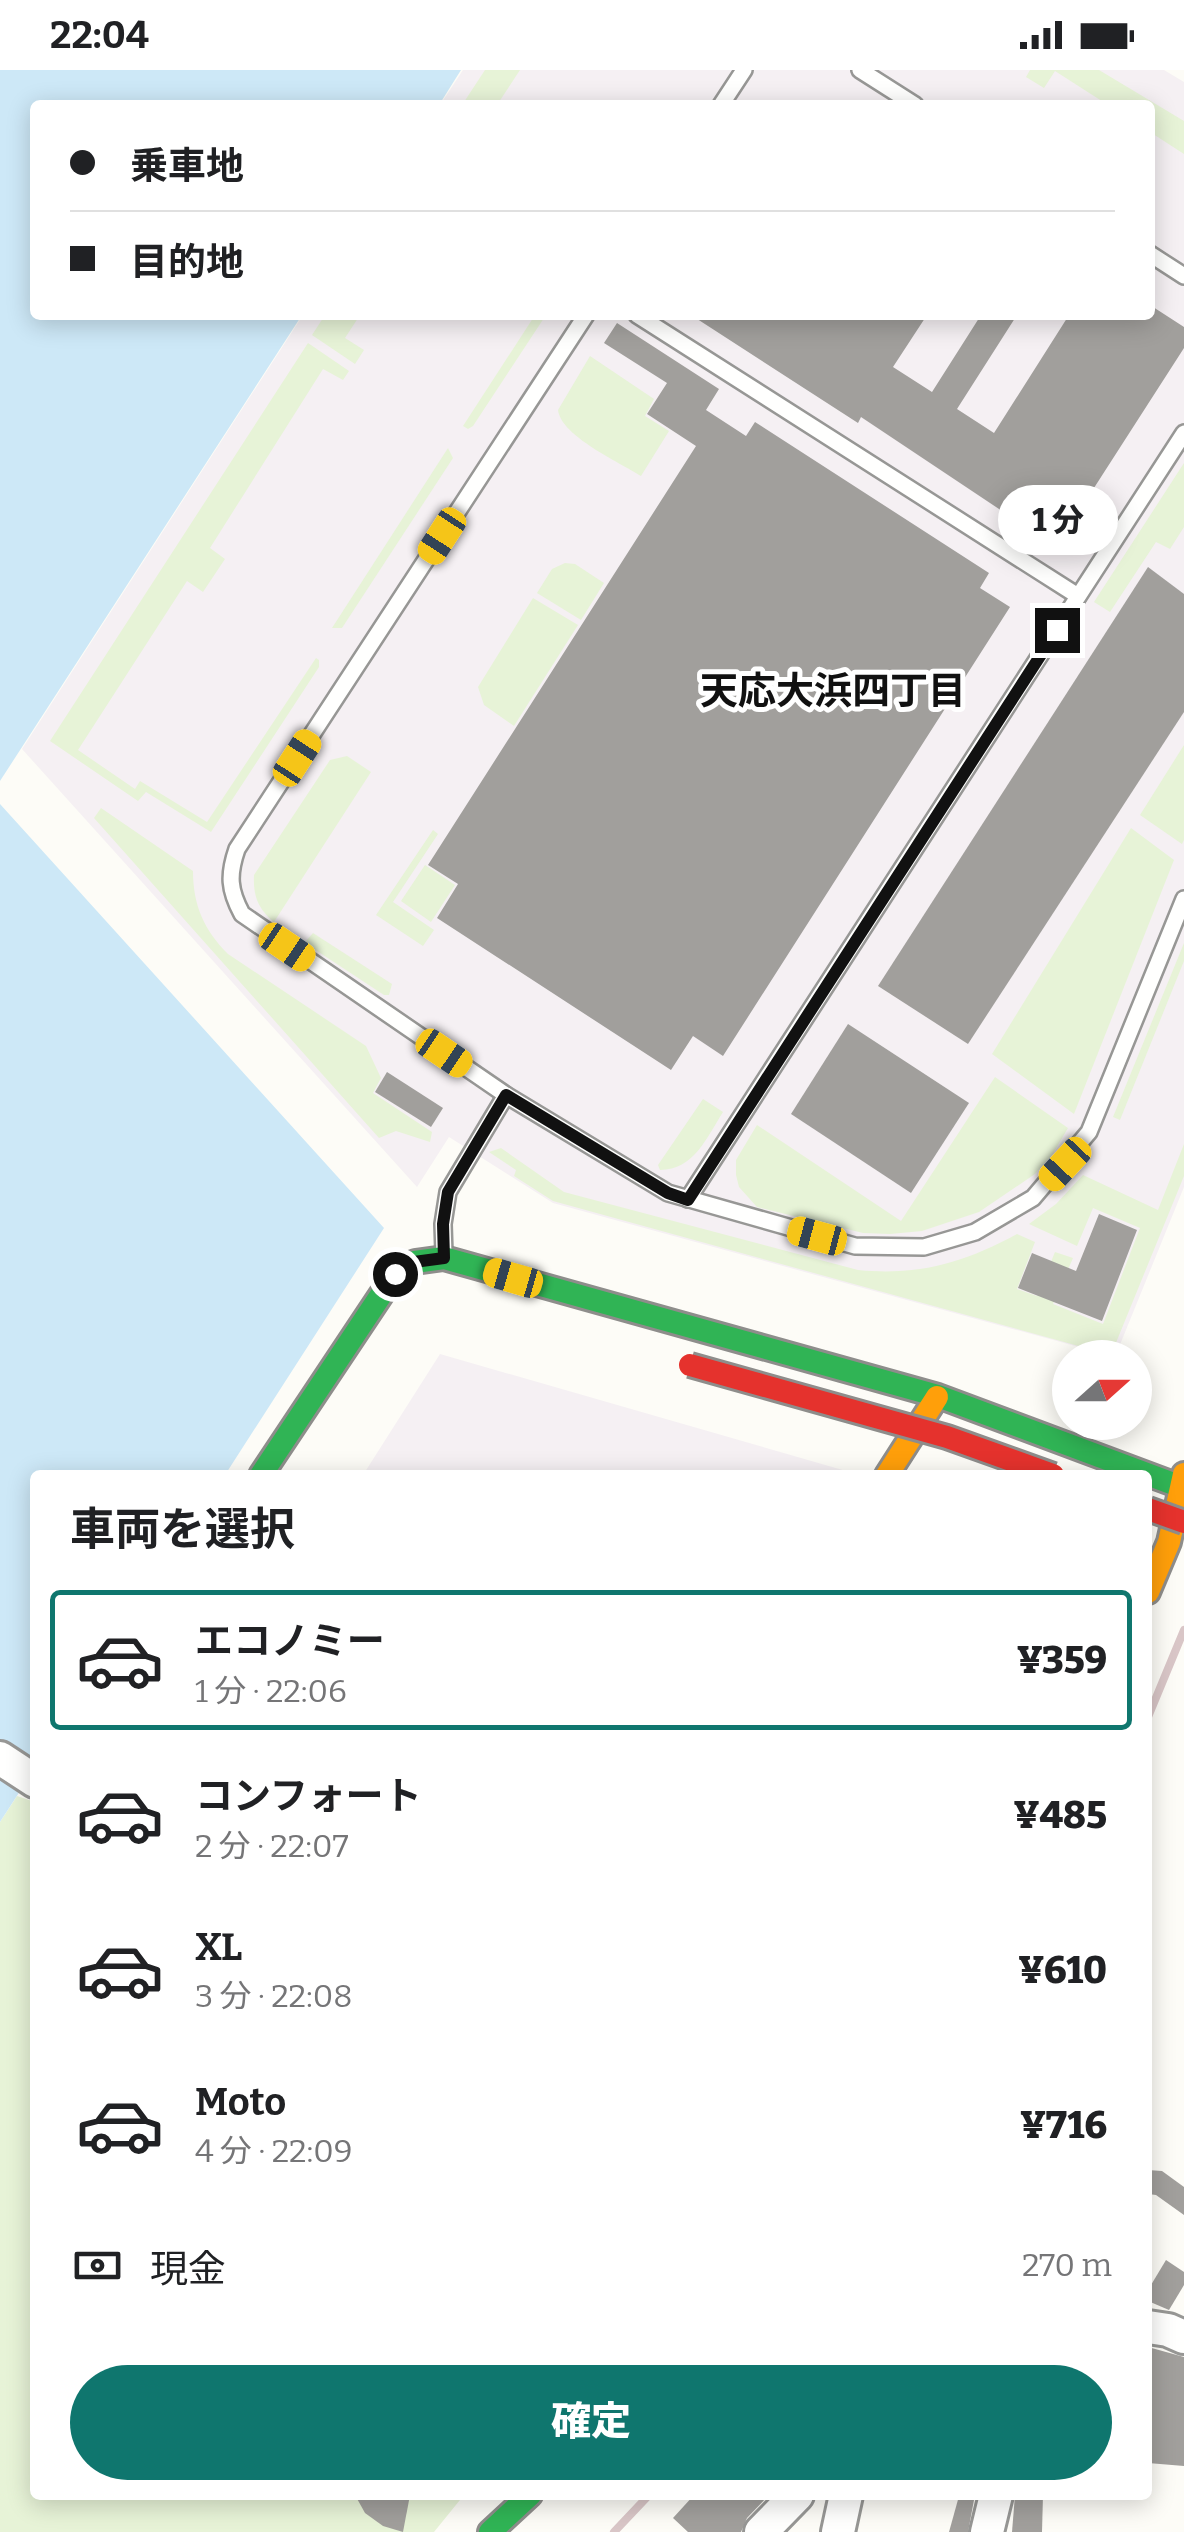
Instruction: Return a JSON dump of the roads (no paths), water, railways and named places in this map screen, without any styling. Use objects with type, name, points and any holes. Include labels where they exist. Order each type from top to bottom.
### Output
[{"type":"main road","points":[[264,1470],[395,1274],[414,1262],[444,1258],[649,1328],[938,1396],[1181,1480]]},
{"type":"main road","points":[[683,1362],[948,1437],[1039,1470]]},
{"type":"main road","points":[[890,1470],[938,1396]]},
{"type":"main road","points":[[1152,1524],[1181,1480]]},
{"type":"main road","points":[[1152,1582],[1168,1542],[1181,1480]]},
{"type":"main road","points":[[1152,1510],[1184,1522]]},
{"type":"main road","points":[[490,2532],[525,2500]]},
{"type":"street","points":[[0,1758],[30,1778]]},
{"type":"street","points":[[1152,2328],[1184,2338]]},
{"type":"street","points":[[761,2532],[791,2500]]},
{"type":"street","points":[[838,2532],[845,2500]]},
{"type":"street","points":[[987,2532],[995,2500]]},
{"type":"lane","points":[[724,100],[744,70]]},
{"type":"lane","points":[[860,70],[908,100]]},
{"type":"lane","points":[[1155,257],[1184,276]]},
{"type":"lane","points":[[583,320],[238,850],[229,872],[230,893],[242,914],[506,1095],[668,1193],[854,1246],[890,1249],[924,1248],[950,1241],[1033,1198],[1088,1132],[1184,899]]},
{"type":"lane","points":[[645,320],[1078,596]]},
{"type":"lane","points":[[688,1200],[1184,433]]},
{"type":"lane","points":[[444,1258],[443,1224],[448,1192],[506,1095]]},
{"type":"water","points":[[0,70],[461,70],[442,100],[30,100],[30,320],[299,320],[0,781]]},
{"type":"water","points":[[0,804],[384,1228],[228,1470],[30,1470],[30,1776],[0,1822]]},
{"type":"railway","points":[[1152,1707],[1184,1630]]},
{"type":"railway","points":[[614,2532],[644,2500]]},
{"type":"district","name":"天応大浜四丁目","points":[[833,691]]}]
